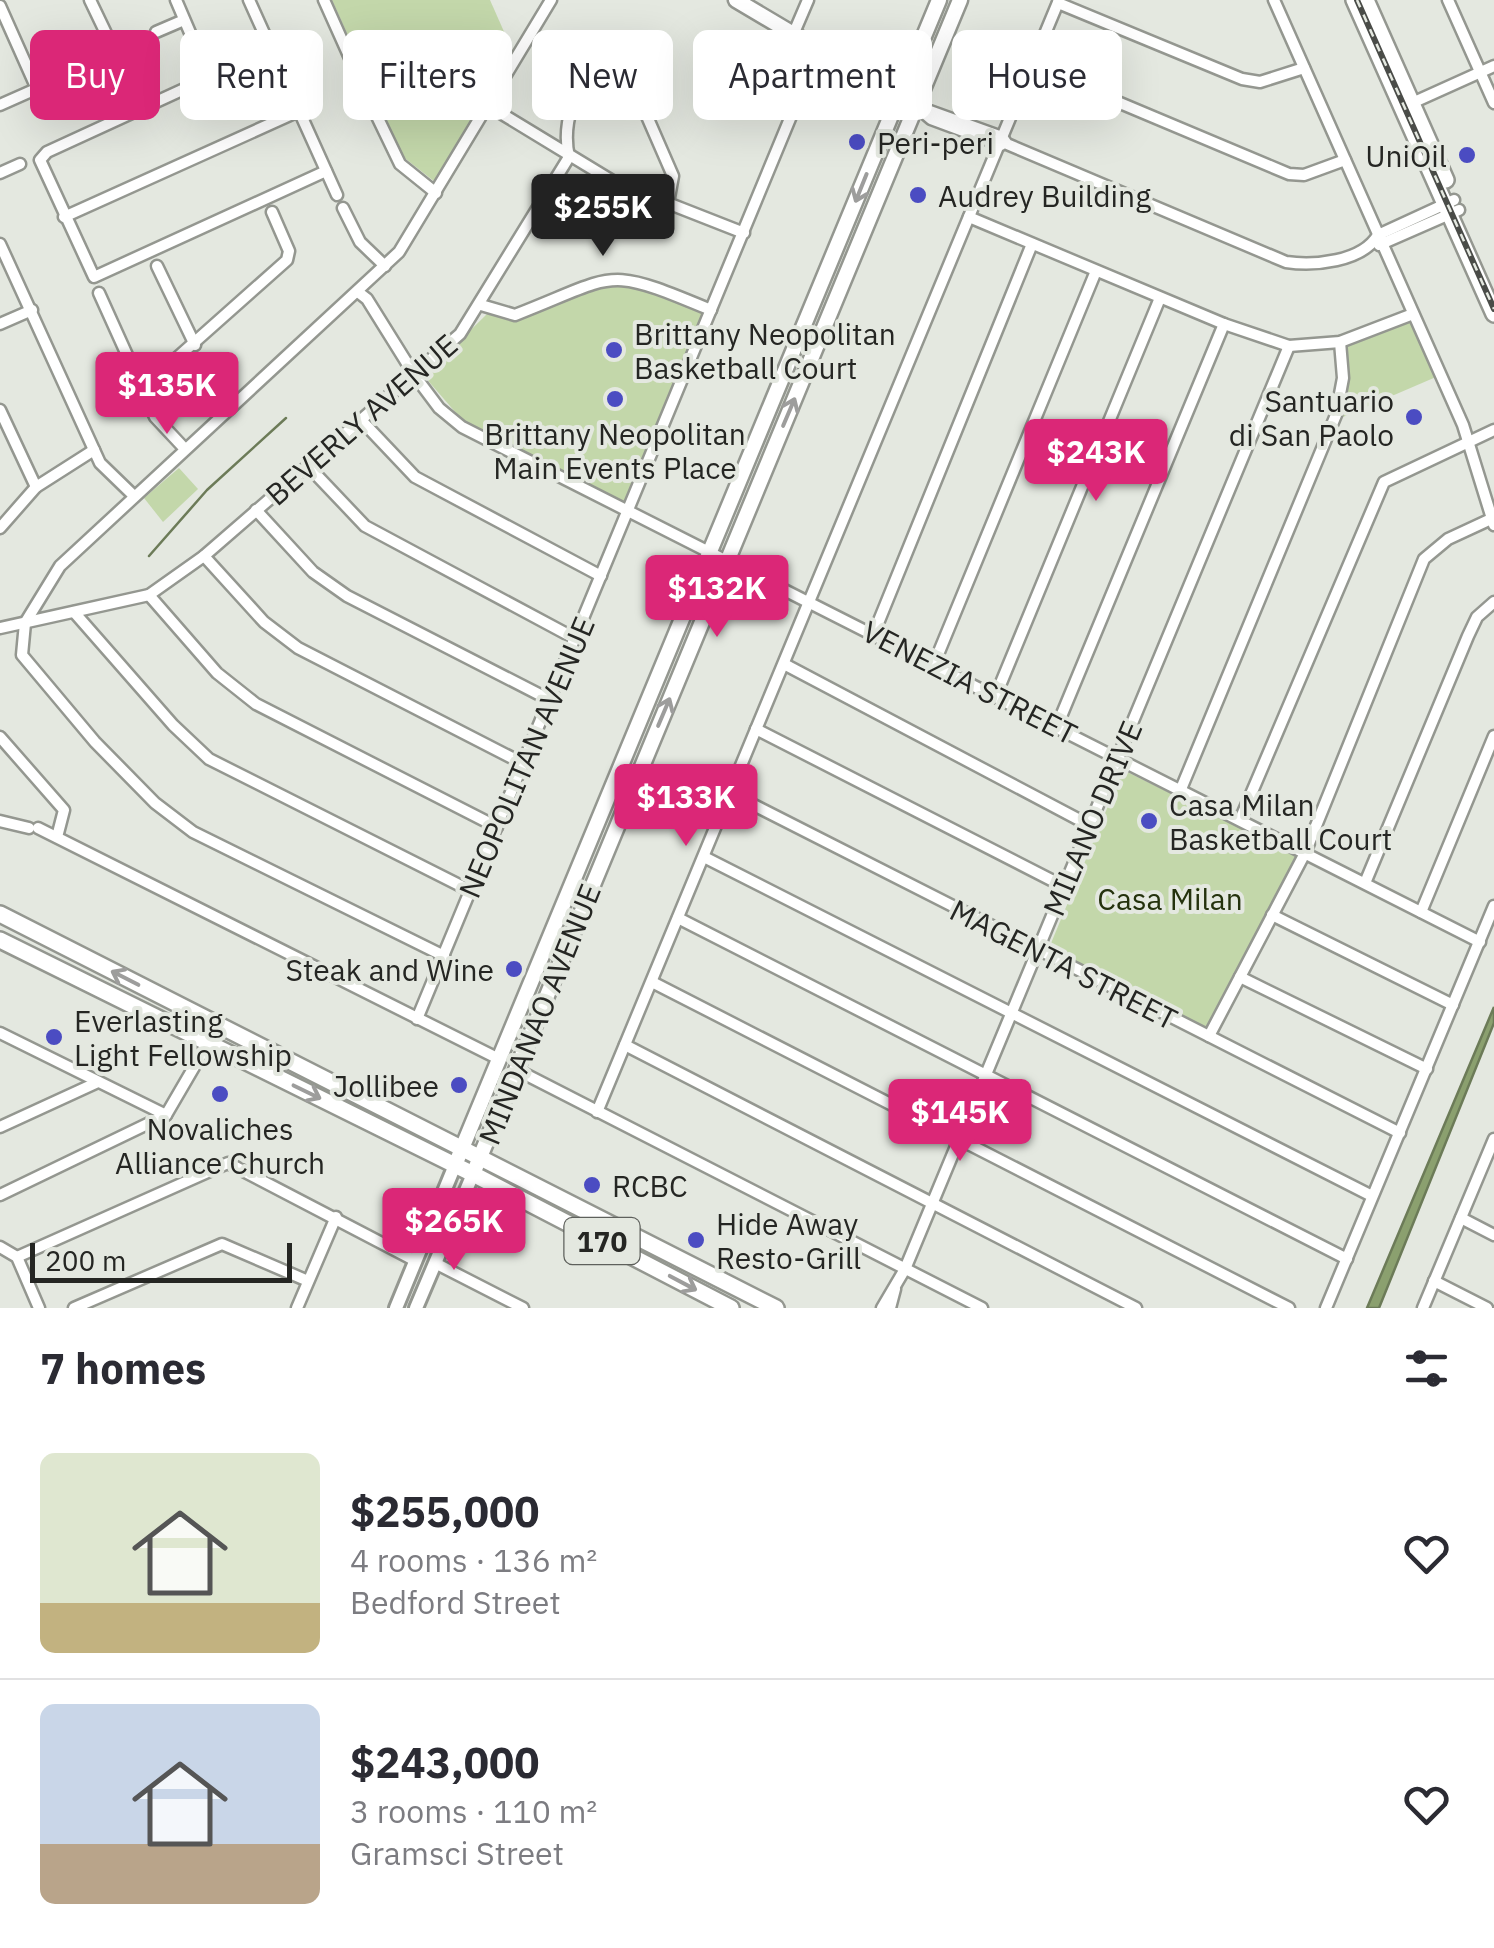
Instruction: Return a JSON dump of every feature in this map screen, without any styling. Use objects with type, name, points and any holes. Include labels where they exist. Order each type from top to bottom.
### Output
[{"type":"main road","points":[[736,0],[784,30]]},
{"type":"main road","name":"MINDANAO AVENUE","points":[[926,30],[939,0]]},
{"type":"main road","name":"MINDANAO AVENUE","points":[[932,67],[960,0]]},
{"type":"main road","points":[[1354,0],[1494,289]]},
{"type":"main road","points":[[1366,0],[1412,103],[1494,314]]},
{"type":"main road","name":"MINDANAO AVENUE","points":[[455,1165],[889,120]]},
{"type":"main road","name":"MINDANAO AVENUE","points":[[473,1174],[910,120]]},
{"type":"main road","name":"170","points":[[0,914],[776,1308]]},
{"type":"main road","name":"170","points":[[0,940],[473,1174],[731,1308]]},
{"type":"main road","points":[[56,967],[66,948]]},
{"type":"main road","points":[[499,1060],[515,1069]]},
{"type":"street","points":[[90,0],[104,30]]},
{"type":"street","points":[[176,0],[188,30]]},
{"type":"street","points":[[249,0],[262,30]]},
{"type":"street","points":[[324,0],[343,42]]},
{"type":"street","points":[[512,67],[551,0]]},
{"type":"street","points":[[796,30],[808,0]]},
{"type":"street","points":[[1209,1036],[1305,853],[1424,559],[1448,539],[1492,522],[1463,425],[1274,0]]},
{"type":"street","points":[[1448,0],[1494,103]]},
{"type":"street","points":[[1046,30],[1058,1],[1242,78],[1260,82],[1304,68]]},
{"type":"street","points":[[0,6],[30,73]]},
{"type":"street","points":[[160,30],[184,20]]},
{"type":"street","points":[[1412,103],[1494,66]]},
{"type":"street","name":"BEVERLY AVENUE","points":[[0,628],[148,596],[204,556],[460,334],[569,157],[570,116],[582,86],[599,67],[622,68],[674,176],[668,203]]},
{"type":"street","points":[[0,105],[30,92]]},
{"type":"street","points":[[180,92],[46,152],[40,160],[92,276],[326,171]]},
{"type":"street","points":[[1122,104],[1289,174],[1304,175],[1345,160]]},
{"type":"street","points":[[932,119],[1003,142],[1286,262],[1324,264],[1452,207]]},
{"type":"street","points":[[64,217],[279,120]]},
{"type":"street","points":[[303,120],[337,196]]},
{"type":"street","points":[[379,120],[400,164],[436,193]]},
{"type":"street","points":[[444,956],[193,832],[154,803],[27,664],[20,644],[25,622],[55,572],[133,495],[405,245],[480,120]]},
{"type":"street","points":[[511,120],[569,157],[744,233]]},
{"type":"street","name":"NEOPOLITAN AVENUE","points":[[417,1019],[790,120]]},
{"type":"street","points":[[596,1112],[1011,120]]},
{"type":"street","points":[[0,173],[20,164]]},
{"type":"street","points":[[343,208],[360,242],[385,266]]},
{"type":"street","points":[[143,388],[287,260],[289,251],[272,212]]},
{"type":"street","points":[[969,217],[1224,324],[1289,346],[1340,342],[1413,314]]},
{"type":"street","points":[[874,633],[1032,244]]},
{"type":"street","points":[[1,247],[94,450],[111,476],[133,495]]},
{"type":"street","points":[[157,266],[195,345]]},
{"type":"street","points":[[934,664],[1096,271]]},
{"type":"street","points":[[481,305],[515,315],[586,283],[623,277],[712,310]]},
{"type":"street","name":"VENEZIA STREET","points":[[358,292],[367,298],[439,408],[462,427],[1480,942]]},
{"type":"street","points":[[99,293],[162,427],[184,448]]},
{"type":"street","points":[[996,695],[1160,298]]},
{"type":"street","points":[[0,324],[32,310]]},
{"type":"street","points":[[1057,726],[1224,324]]},
{"type":"street","points":[[1181,789],[1336,414],[1343,378],[1340,342]]},
{"type":"street","name":"MILANO DRIVE","points":[[882,1308],[905,1269],[1289,346]]},
{"type":"street","points":[[0,410],[36,487]]},
{"type":"street","points":[[362,420],[415,478],[601,576]]},
{"type":"street","points":[[1240,820],[1384,482],[1494,430]]},
{"type":"street","points":[[0,528],[36,487],[94,450]]},
{"type":"street","points":[[308,466],[365,526],[576,639]]},
{"type":"street","points":[[256,510],[313,572],[347,596],[550,700]]},
{"type":"street","points":[[204,556],[264,622],[298,648],[524,764]]},
{"type":"street","points":[[148,596],[217,672],[256,704],[497,827]]},
{"type":"street","points":[[1365,883],[1468,636],[1477,617],[1494,602]]},
{"type":"street","points":[[74,612],[208,759],[471,891]]},
{"type":"street","points":[[784,664],[1089,825]]},
{"type":"street","points":[[756,729],[1063,886]]},
{"type":"street","points":[[0,736],[64,810],[58,837]]},
{"type":"street","points":[[1422,912],[1494,736]]},
{"type":"street","name":"MAGENTA STREET","points":[[730,793],[1400,1133]]},
{"type":"street","points":[[0,821],[58,837],[499,1060]]},
{"type":"street","points":[[704,857],[1372,1196]]},
{"type":"street","points":[[1326,1308],[1494,906]]},
{"type":"street","points":[[1272,915],[1453,1005]]},
{"type":"street","points":[[678,918],[983,1077],[1347,1259]]},
{"type":"street","points":[[1240,977],[1426,1068]]},
{"type":"street","points":[[652,982],[1288,1308]]},
{"type":"street","points":[[0,1034],[166,1115]]},
{"type":"street","points":[[0,1195],[166,1115],[208,1043]]},
{"type":"street","points":[[625,1045],[1136,1308]]},
{"type":"street","points":[[515,1069],[982,1308]]},
{"type":"street","points":[[0,1127],[98,1082]]},
{"type":"street","points":[[1423,1308],[1491,1156],[1494,1139]]},
{"type":"street","points":[[17,1257],[228,1163],[416,1260]]},
{"type":"street","name":"MINDANAO AVENUE","points":[[396,1308],[455,1165]]},
{"type":"street","name":"MINDANAO AVENUE","points":[[416,1308],[473,1174]]},
{"type":"street","points":[[297,1308],[336,1216]]},
{"type":"street","points":[[1462,1218],[1494,1235]]},
{"type":"street","points":[[74,1308],[222,1244],[308,1281]]},
{"type":"street","points":[[0,1247],[17,1257],[40,1308]]},
{"type":"street","points":[[436,1263],[519,1307]]},
{"type":"street","points":[[1434,1281],[1487,1308]]},
{"type":"street","name":"MILANO DRIVE","points":[[890,1308],[895,1289]]},
{"type":"green space","points":[[332,0],[490,0],[503,30],[345,30]]},
{"type":"green space","points":[[386,120],[472,120],[435,182],[402,156]]},
{"type":"green space","points":[[633,283],[701,311],[704,318],[626,504],[463,421],[424,376],[488,313],[512,319],[588,287]]},
{"type":"green space","points":[[1413,321],[1436,377],[1343,417],[1348,346]]},
{"type":"green space","points":[[179,468],[198,489],[163,522],[144,498]]},
{"type":"green space","name":"Casa Milan","points":[[1123,770],[1296,855],[1207,1029],[1049,948]]},
{"type":"shaded area","points":[[1494,1007],[1494,1023],[1379,1308],[1367,1308]]},
{"type":"waterway","points":[[149,556],[207,490],[286,418]]},
{"type":"railway","points":[[1357,0],[1494,309]]},
{"type":"place","name":"Peri-peri","points":[[857,142]]},
{"type":"place","name":"UniOil","points":[[1467,155]]},
{"type":"place","name":"Audrey Building","points":[[918,195]]},
{"type":"place","name":"Brittany Neopolitan Basketball Court","points":[[614,350]]},
{"type":"place","name":"Brittany Neopolitan Main Events Place","points":[[615,399]]},
{"type":"place","name":"Santuario di San Paolo","points":[[1414,417]]},
{"type":"place","name":"Casa Milan Basketball Court","points":[[1149,821]]},
{"type":"place","name":"Steak and Wine","points":[[514,969]]},
{"type":"place","name":"Everlasting Light Fellowship","points":[[54,1037]]},
{"type":"place","name":"Jollibee","points":[[459,1085]]},
{"type":"place","name":"Novaliches Alliance Church","points":[[220,1094]]},
{"type":"place","name":"RCBC","points":[[592,1185]]},
{"type":"place","name":"Hide Away Resto-Grill","points":[[696,1240]]}]
